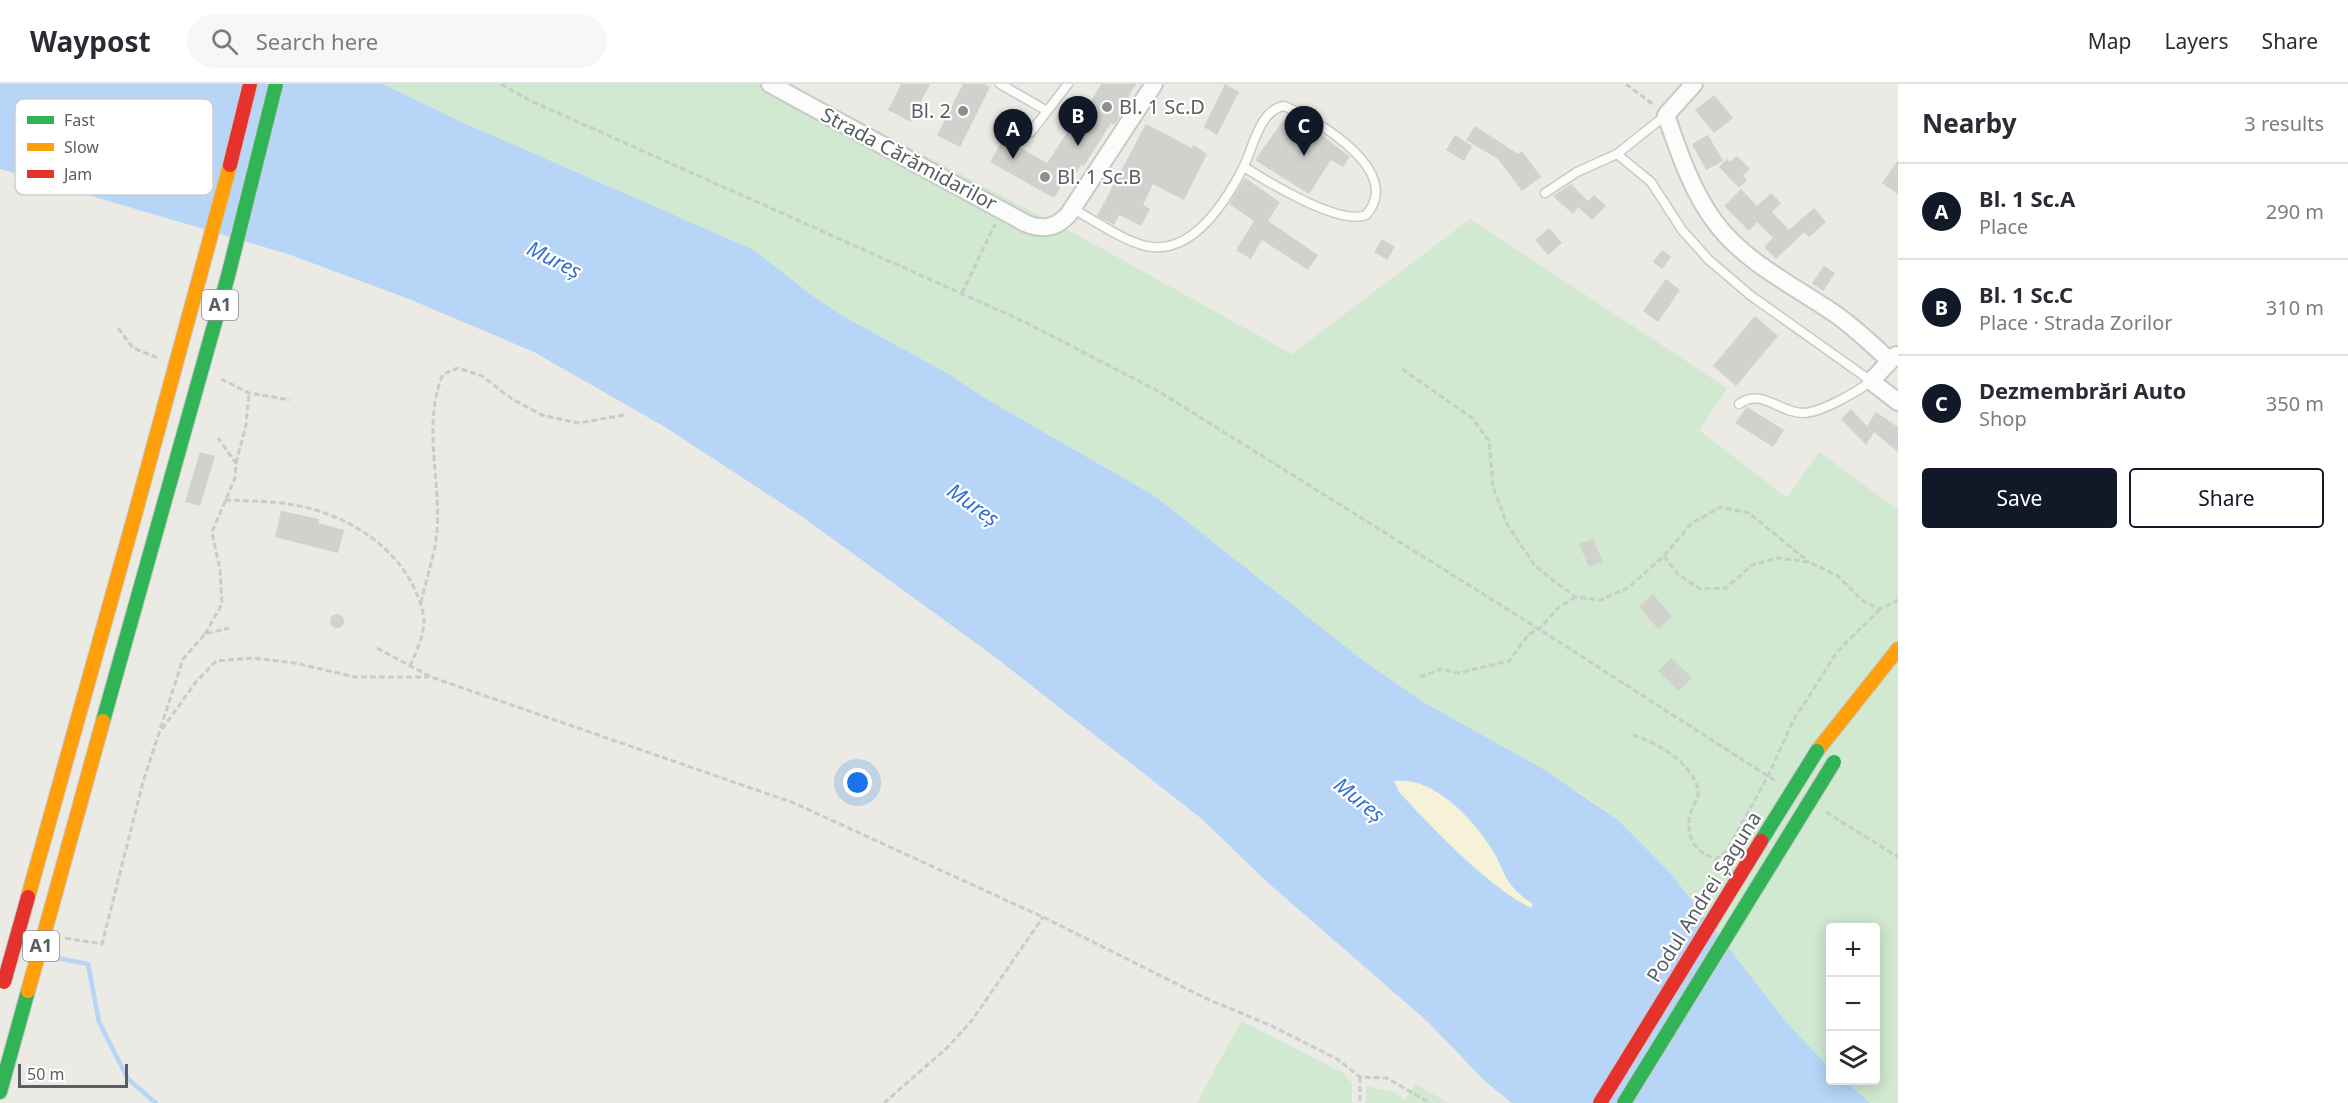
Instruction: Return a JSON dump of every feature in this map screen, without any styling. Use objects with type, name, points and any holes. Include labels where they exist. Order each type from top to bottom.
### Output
[{"type":"main road","name":"A1","points":[[0,998],[215,228],[250,84]]},
{"type":"main road","name":"A1","points":[[0,1092],[233,256],[276,84]]},
{"type":"main road","name":"Podul Andrei Șaguna","points":[[1600,1103],[1817,751],[1898,649]]},
{"type":"main road","name":"Podul Andrei Șaguna","points":[[1624,1103],[1834,762],[1847,716]]},
{"type":"street","name":"Strada Cărămidarilor","points":[[770,84],[1034,227],[1050,228],[1063,221],[1073,209]]},
{"type":"street","points":[[1073,209],[1154,84]]},
{"type":"street","points":[[1694,84],[1665,115],[1703,203],[1716,223],[1739,248],[1894,357],[1871,381],[1898,402]]},
{"type":"lane","points":[[1000,84],[1015,88],[1047,111]]},
{"type":"lane","points":[[1031,132],[1068,84]]},
{"type":"lane","points":[[1073,209],[1130,240],[1148,246],[1167,244],[1194,236],[1202,229],[1244,167],[1259,130],[1271,112],[1284,106],[1321,126],[1363,160],[1374,178],[1377,190],[1376,200],[1366,215],[1352,216],[1309,203],[1244,167]]},
{"type":"lane","points":[[1545,193],[1578,172],[1617,154],[1665,115]]},
{"type":"lane","points":[[1617,154],[1651,182],[1682,230],[1709,260],[1750,296],[1871,381],[1859,390],[1811,412],[1801,413],[1760,398],[1748,398],[1739,404]]},
{"type":"path","points":[[501,84],[529,99],[962,293],[1086,352],[1158,391],[1539,629],[1778,782]]},
{"type":"path","points":[[1626,84],[1665,115]]},
{"type":"path","points":[[962,293],[1002,210]]},
{"type":"path","points":[[421,603],[437,528],[433,412],[436,390],[443,374],[458,368],[482,376],[512,399],[542,415],[578,423],[624,415]]},
{"type":"path","points":[[1402,369],[1472,418],[1489,441],[1493,487],[1507,524],[1534,566],[1575,597],[1601,600],[1629,587],[1664,556],[1692,523],[1721,507],[1749,513],[1809,562],[1838,576],[1863,601],[1880,609]]},
{"type":"path","points":[[57,937],[102,944],[143,782],[183,659],[206,633],[222,604],[220,570],[212,532],[235,478],[236,462],[246,425],[249,393]]},
{"type":"path","points":[[218,438],[236,462]]},
{"type":"path","points":[[225,500],[295,505],[354,525],[380,542],[408,574],[421,603],[424,620],[422,637],[410,666]]},
{"type":"path","points":[[1664,556],[1678,574],[1700,589],[1726,588],[1752,565],[1777,558],[1809,562]]},
{"type":"path","points":[[1420,677],[1441,669],[1458,673],[1509,661],[1529,634],[1539,629],[1557,609],[1575,597]]},
{"type":"path","points":[[1633,735],[1655,742],[1684,765],[1698,787],[1698,800],[1691,813],[1688,832],[1694,845],[1705,856],[1716,859],[1727,850],[1768,776],[1793,721],[1837,652],[1880,609],[1898,600]]},
{"type":"path","points":[[206,633],[229,628]]},
{"type":"path","points":[[377,648],[431,677],[794,803],[1042,917],[1205,998],[1272,1026],[1337,1059],[1360,1077],[1387,1078],[1430,1103]]},
{"type":"path","points":[[160,731],[196,682],[216,661],[252,658],[295,663],[355,677],[431,677]]},
{"type":"path","points":[[1818,807],[1898,857]]},
{"type":"path","points":[[884,1103],[948,1047],[973,1019],[1042,917]]},
{"type":"path","points":[[1360,1077],[1360,1103]]},
{"type":"green space","points":[[383,84],[789,84],[1090,242],[1292,354],[1470,219],[1727,388],[1699,430],[1787,498],[1819,452],[1898,510],[1898,1103],[1870,1103],[1850,1085],[1880,1085],[1880,923],[1826,923],[1826,1064],[1787,1023],[1672,875],[1618,820],[1585,796],[1423,702],[1361,659],[1156,497],[983,397],[949,374],[841,315],[754,250],[457,120]]},
{"type":"green space","points":[[1241,1021],[1342,1072],[1352,1083],[1352,1103],[1197,1103]]},
{"type":"green space","points":[[1416,1084],[1448,1103],[1365,1103],[1367,1086],[1396,1093],[1404,1101]]},
{"type":"sand","points":[[1394,781],[1411,781],[1422,784],[1443,797],[1464,815],[1488,842],[1514,889],[1534,904],[1531,908],[1461,855],[1399,792]]},
{"type":"water","name":"Mureș","points":[[0,84],[383,84],[457,120],[754,250],[841,315],[949,374],[983,397],[1156,497],[1361,659],[1423,702],[1546,771],[1618,820],[1672,875],[1787,1023],[1826,1064],[1826,1085],[1850,1085],[1870,1103],[1512,1103],[1486,1082],[1427,1021],[1266,881],[1202,819],[991,654],[804,518],[665,427],[534,352],[409,299],[288,254],[88,195],[213,195],[213,99],[15,99],[15,173],[0,169]],"holes":[[[1394,781],[1408,781],[1434,790],[1470,820],[1494,852],[1514,888],[1533,904],[1531,908],[1497,886],[1461,856],[1399,792]]]},
{"type":"building","points":[[901,84],[930,84],[911,122],[888,110]]},
{"type":"building","name":"Bl. 2","points":[[963,84],[984,84],[990,87],[960,147],[937,135]]},
{"type":"building","points":[[1101,84],[1136,84],[1128,97],[1131,99],[1114,125],[1111,123],[1084,166],[1082,164],[1073,177],[1068,174],[1054,198],[990,162],[1004,138],[1047,163],[1073,124],[1077,126]]},
{"type":"building","points":[[1225,84],[1239,92],[1217,135],[1204,127]]},
{"type":"building","points":[[1714,95],[1733,118],[1714,133],[1695,110]]},
{"type":"building","points":[[1287,115],[1313,128],[1350,157],[1343,167],[1331,160],[1309,194],[1255,160]]},
{"type":"building","points":[[1146,124],[1192,148],[1194,145],[1207,154],[1184,200],[1153,184],[1143,205],[1150,209],[1141,226],[1119,215],[1114,225],[1097,216]]},
{"type":"building","points":[[1475,126],[1518,154],[1522,151],[1541,177],[1522,191],[1498,159],[1466,140]]},
{"type":"building","points":[[1455,135],[1472,146],[1464,161],[1446,150]]},
{"type":"building","points":[[1708,135],[1723,161],[1706,170],[1692,144]]},
{"type":"building","points":[[1737,156],[1750,169],[1743,176],[1747,180],[1739,188],[1719,167],[1727,159],[1730,162]]},
{"type":"building","points":[[1898,160],[1898,194],[1882,183]]},
{"type":"building","points":[[1245,178],[1280,202],[1268,221],[1318,255],[1308,270],[1262,240],[1251,259],[1236,250],[1254,221],[1229,204]]},
{"type":"building","points":[[1571,184],[1588,201],[1594,195],[1606,206],[1592,220],[1578,207],[1573,214],[1553,196]]},
{"type":"building","points":[[1741,189],[1757,206],[1771,193],[1781,203],[1772,212],[1789,230],[1814,208],[1826,222],[1809,237],[1804,232],[1776,259],[1764,247],[1773,238],[1757,222],[1749,231],[1724,206]]},
{"type":"building","points":[[1549,228],[1562,243],[1548,255],[1535,240]]},
{"type":"building","points":[[1382,239],[1395,247],[1387,260],[1374,252]]},
{"type":"building","points":[[1662,250],[1671,257],[1662,269],[1653,262]]},
{"type":"building","points":[[1824,266],[1835,273],[1823,291],[1812,283]]},
{"type":"building","points":[[1666,279],[1680,290],[1658,322],[1643,311]]},
{"type":"building","points":[[1755,316],[1778,336],[1736,386],[1713,366]]},
{"type":"building","points":[[1747,407],[1784,430],[1773,447],[1735,423]]},
{"type":"building","points":[[1851,409],[1867,426],[1876,412],[1898,427],[1898,452],[1874,432],[1866,445],[1841,419]]},
{"type":"building","points":[[200,452],[215,456],[200,506],[185,502]]},
{"type":"building","points":[[281,511],[319,519],[318,523],[344,530],[338,553],[275,537]]},
{"type":"building","points":[[1593,539],[1603,562],[1589,567],[1579,544]]},
{"type":"building","points":[[1653,594],[1672,617],[1658,629],[1639,606]]},
{"type":"building","points":[[337,614],[342,616],[344,621],[342,626],[337,628],[332,626],[330,621],[332,616]]},
{"type":"building","points":[[1671,658],[1692,678],[1679,691],[1658,671]]},
{"type":"waterway","points":[[47,956],[88,964],[99,1022],[128,1079],[156,1103]]},
{"type":"traffic: fast","points":[[158,525],[228,276],[276,84]]},
{"type":"traffic: fast","points":[[103,721],[158,525]]},
{"type":"traffic: fast","points":[[1761,841],[1817,751]]},
{"type":"traffic: fast","points":[[1624,1103],[1834,762]]},
{"type":"traffic: fast","points":[[0,1092],[28,991]]},
{"type":"traffic: slow","points":[[134,518],[230,165]]},
{"type":"traffic: slow","points":[[28,897],[134,518]]},
{"type":"traffic: slow","points":[[1817,751],[1898,649]]},
{"type":"traffic: slow","points":[[53,902],[103,721]]},
{"type":"traffic: slow","points":[[28,991],[53,902]]},
{"type":"traffic: jam","points":[[230,165],[250,84]]},
{"type":"traffic: jam","points":[[1600,1103],[1761,841]]},
{"type":"traffic: jam","points":[[4,982],[28,897]]},
{"type":"place","name":"Bl. 1 Sc.D","points":[[1107,107]]},
{"type":"place","name":"Bl. 2","points":[[963,111]]},
{"type":"place","name":"Bl. 1 Sc.C","points":[[1078,146]]},
{"type":"place","name":"Dezmembrări Auto","points":[[1304,156]]},
{"type":"place","name":"Bl. 1 Sc.A","points":[[1013,159]]},
{"type":"place","name":"Bl. 1 Sc.B","points":[[1045,177]]}]
